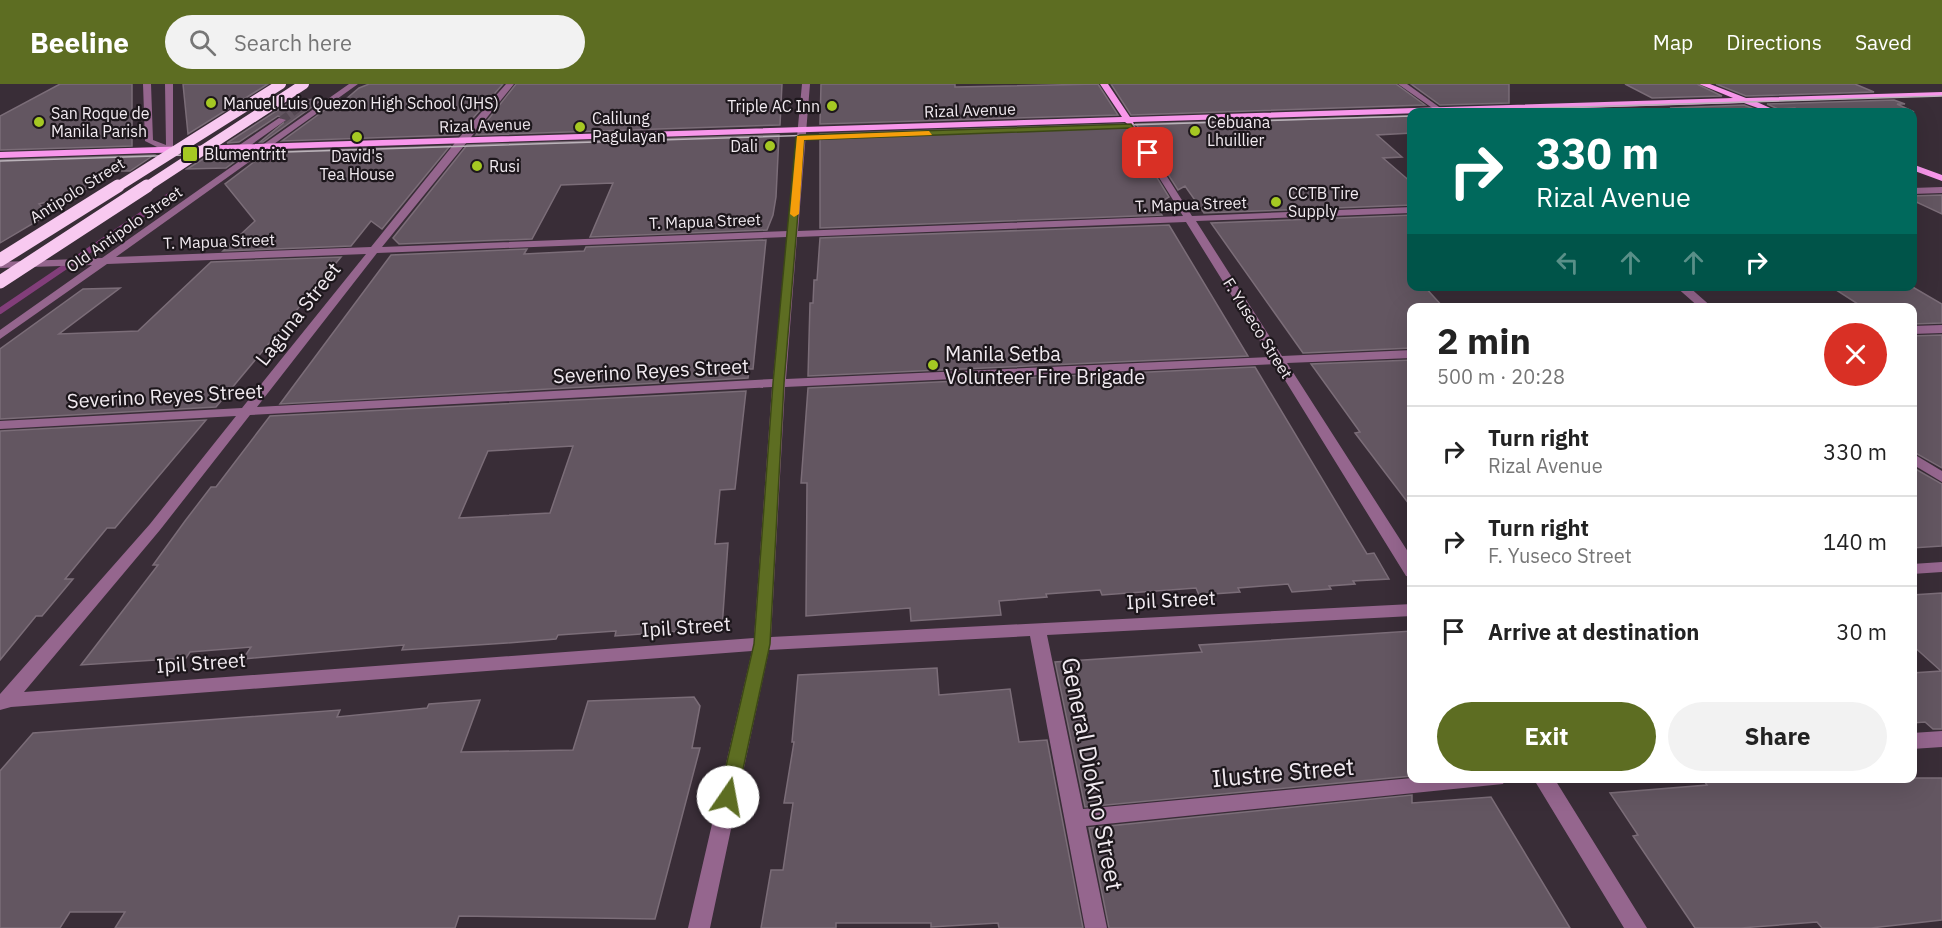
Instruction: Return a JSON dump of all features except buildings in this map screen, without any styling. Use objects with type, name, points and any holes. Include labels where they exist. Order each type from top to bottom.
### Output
[{"type":"highway","points":[[0,262],[281,84]]},
{"type":"highway","points":[[0,282],[304,84]]},
{"type":"main road","name":"F. Yuseco Street","points":[[1104,84],[1129,122]]},
{"type":"main road","points":[[1702,84],[1762,107]]},
{"type":"main road","name":"Rizal Avenue","points":[[1515,108],[1942,94]]},
{"type":"main road","points":[[1728,108],[1942,102]]},
{"type":"main road","name":"Rizal Avenue","points":[[0,155],[265,147],[458,145],[1407,112]]},
{"type":"main road","name":"Rizal Avenue","points":[[1129,122],[1407,118]]},
{"type":"main road","name":"Rizal Avenue","points":[[0,164],[253,156],[273,158],[458,145]]},
{"type":"main road","points":[[1917,168],[1942,178]]},
{"type":"street","points":[[147,84],[149,141],[170,150],[169,84]]},
{"type":"street","name":"Antipolo Street","points":[[0,255],[276,84]]},
{"type":"street","points":[[265,147],[354,84]]},
{"type":"street","name":"Laguna Street","points":[[2,702],[155,527],[458,145],[510,84]]},
{"type":"street","points":[[699,928],[762,644],[778,383],[806,84]]},
{"type":"street","points":[[1402,84],[1435,108]]},
{"type":"street","points":[[202,149],[248,120]]},
{"type":"street","points":[[241,148],[282,120]]},
{"type":"street","name":"F. Yuseco Street","points":[[1129,122],[1407,564]]},
{"type":"street","name":"Old Antipolo Street","points":[[0,335],[265,147]]},
{"type":"street","points":[[1917,191],[1942,190]]},
{"type":"street","name":"T. Mapua Street","points":[[0,262],[104,261],[793,232],[1407,210]]},
{"type":"street","points":[[1686,291],[1702,303]]},
{"type":"street","points":[[1917,330],[1942,329]]},
{"type":"street","name":"Severino Reyes Street","points":[[0,425],[778,383],[1407,354]]},
{"type":"street","points":[[1917,460],[1942,478]]},
{"type":"street","points":[[1917,569],[1942,567]]},
{"type":"street","name":"Ipil Street","points":[[2,702],[762,644],[1407,610]]},
{"type":"street","name":"General Diokno Street","points":[[1037,629],[1096,928]]},
{"type":"street","points":[[1917,741],[1942,739]]},
{"type":"street","name":"Ilustre Street","points":[[1076,818],[1444,783]]},
{"type":"street","points":[[1546,783],[1636,928]]},
{"type":"waterway","points":[[0,311],[175,192]]},
{"type":"tunnel","points":[[282,120],[298,108]]},
{"type":"tram line","points":[[1546,108],[1942,96]]},
{"type":"tram line","points":[[0,161],[1407,116]]},
{"type":"slow traffic","points":[[794,214],[800,137],[929,133]]},
{"type":"place","name":"Manuel Luis Quezon High School (JHS)","points":[[211,103]]},
{"type":"place","name":"Triple AC Inn","points":[[832,106]]},
{"type":"place","name":"San Roque de Manila Parish","points":[[39,122]]},
{"type":"place","name":"Calilung Pagulayan","points":[[580,127]]},
{"type":"place","name":"Cebuana Lhuillier","points":[[1195,131]]},
{"type":"place","name":"David's Tea House","points":[[357,137]]},
{"type":"place","name":"Dali","points":[[770,146]]},
{"type":"place","name":"Blumentritt","points":[[190,154]]},
{"type":"place","name":"Rusi","points":[[477,166]]},
{"type":"place","name":"CCTB Tire Supply","points":[[1276,202]]},
{"type":"place","name":"Manila Setba Volunteer Fire Brigade","points":[[933,365]]},
{"type":"route","points":[[728,797],[762,644],[778,383],[800,137],[1131,126],[1148,153]]}]
